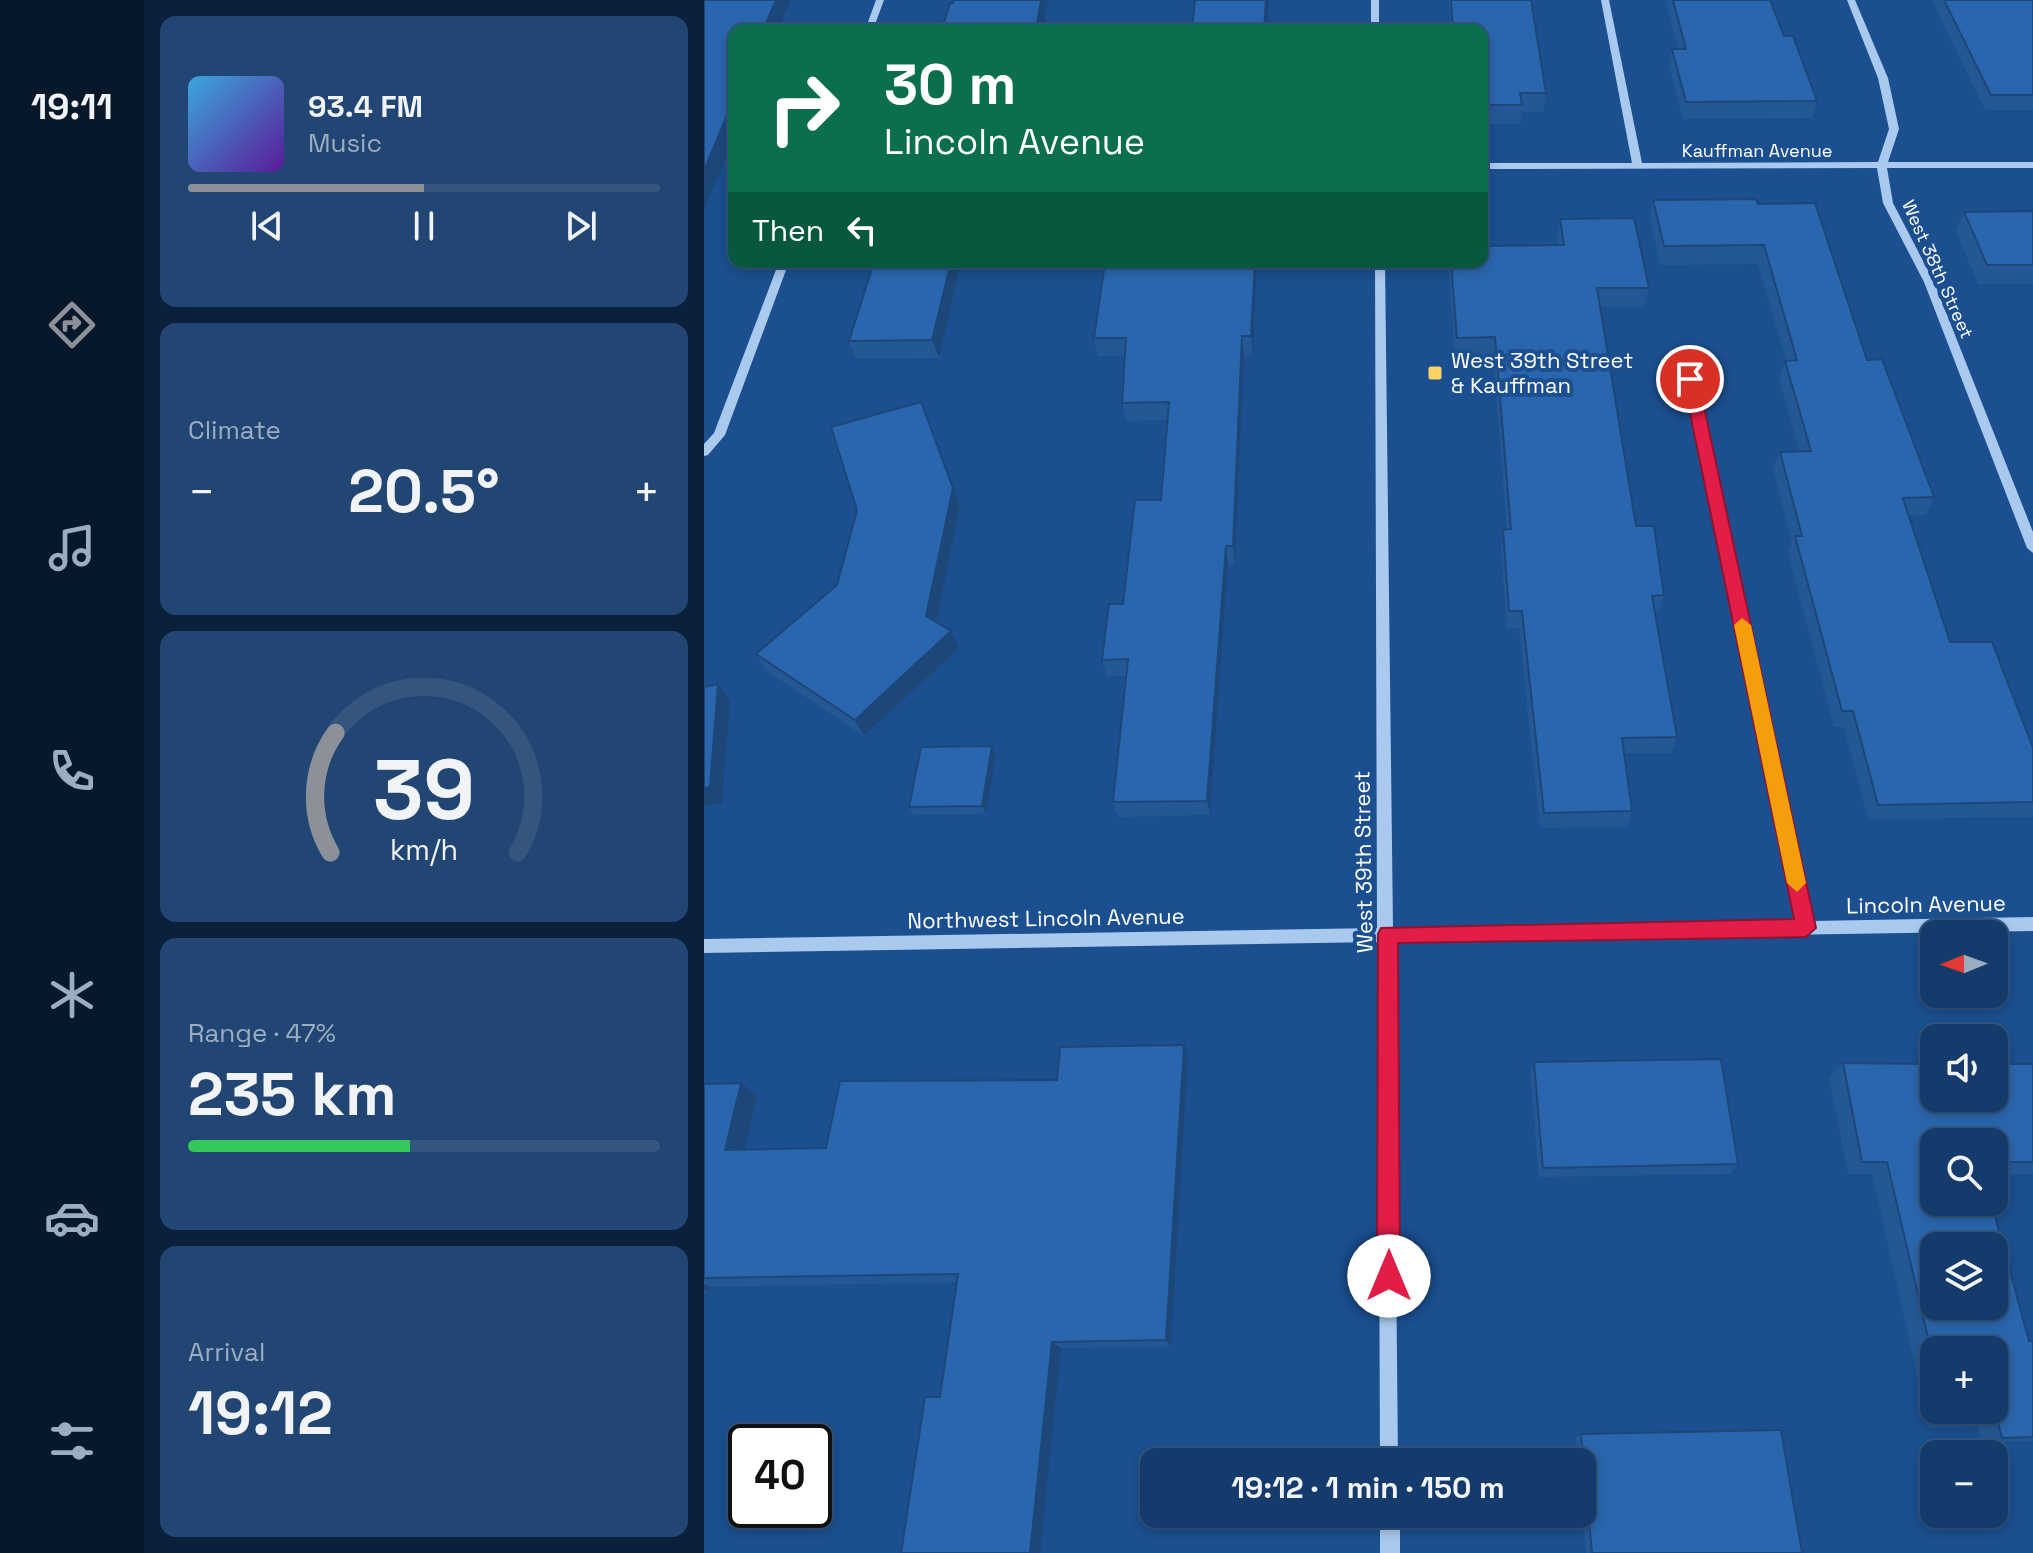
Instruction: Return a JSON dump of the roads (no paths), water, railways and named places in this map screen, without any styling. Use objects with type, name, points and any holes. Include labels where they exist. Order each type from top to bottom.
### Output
[{"type":"street","points":[[871,24],[880,0]]},
{"type":"street","points":[[1375,0],[1375,24]]},
{"type":"street","points":[[1605,0],[1638,166]]},
{"type":"street","name":"West 38th Street","points":[[1851,0],[1883,78],[1894,129],[1882,166],[1888,203],[1929,282],[2033,548]]},
{"type":"street","name":"Kauffman Avenue","points":[[1488,166],[2033,165]]},
{"type":"street","points":[[704,452],[719,435],[782,268]]},
{"type":"street","name":"West 39th Street","points":[[1380,268],[1388,934],[1389,1448]]},
{"type":"street","points":[[1690,379],[1806,928]]},
{"type":"street","name":"Lincoln Avenue","points":[[1388,934],[2033,924]]},
{"type":"street","name":"Northwest Lincoln Avenue","points":[[704,946],[1388,934]]},
{"type":"street","points":[[1390,1528],[1390,1553]]},
{"type":"place","name":"West 39th Street & Kauffman","points":[[1435,373]]}]
